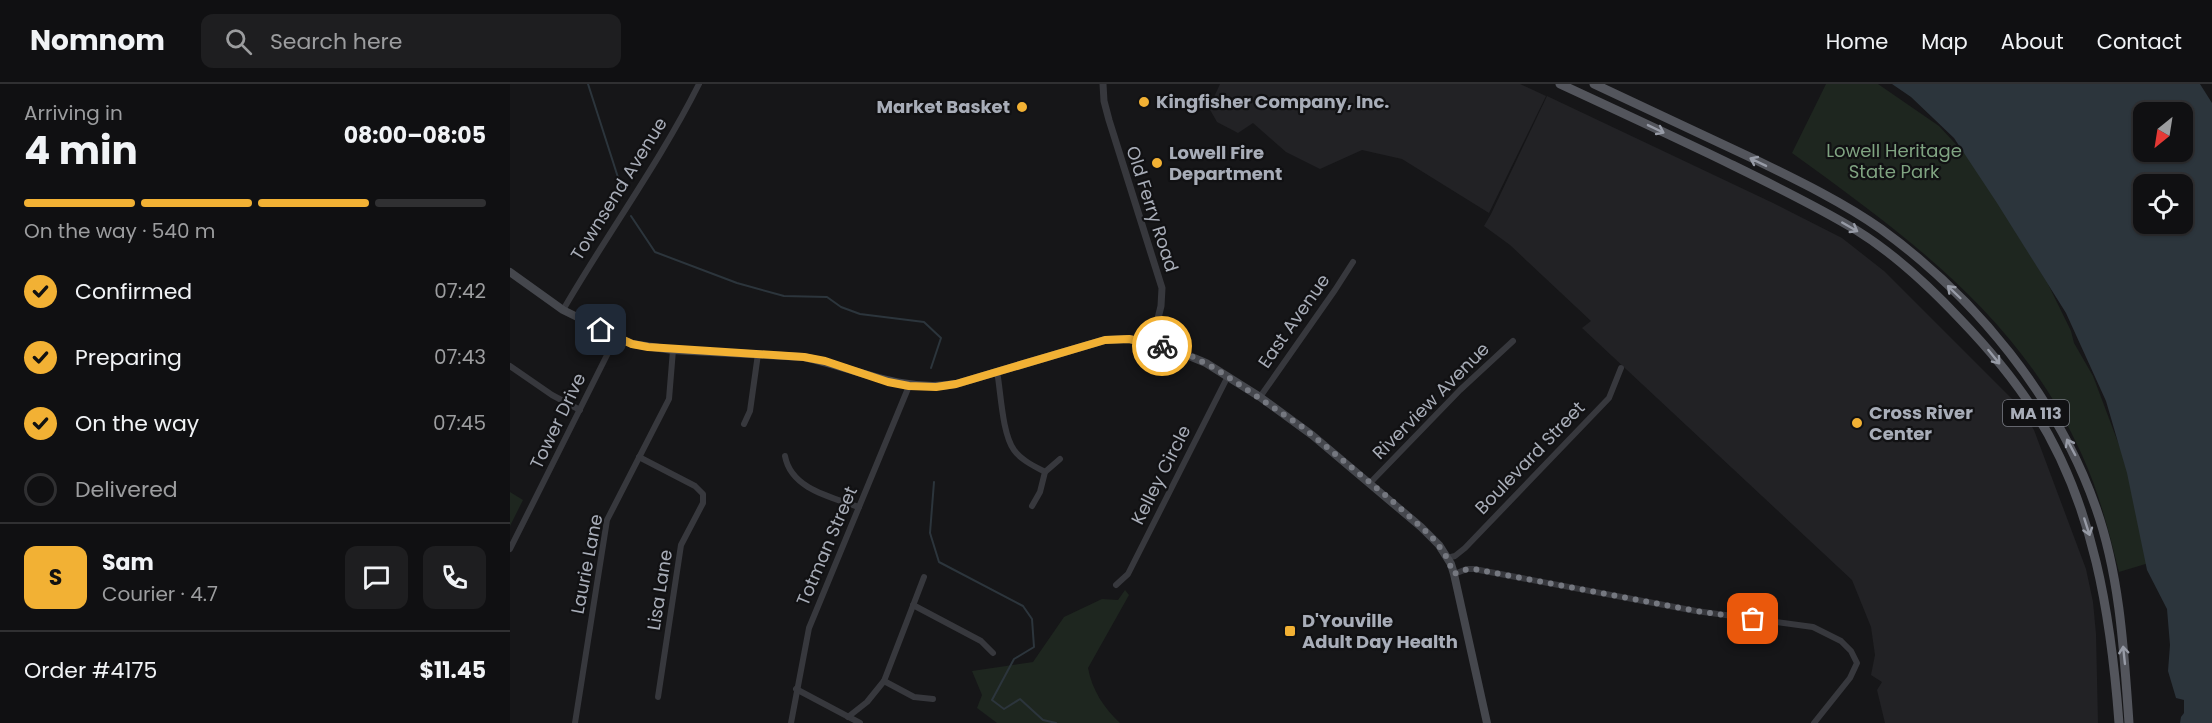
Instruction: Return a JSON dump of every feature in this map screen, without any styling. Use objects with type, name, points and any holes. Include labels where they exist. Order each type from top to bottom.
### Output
[{"type":"main road","name":"MA 113","points":[[1560,84],[1779,188],[1857,231],[1920,279],[1981,340],[2035,411],[2056,448],[2074,489],[2089,533],[2101,582],[2109,628],[2119,723]]},
{"type":"main road","name":"MA 113","points":[[1594,84],[1779,172],[1879,228],[1933,273],[1994,334],[2053,413],[2076,457],[2097,510],[2118,609],[2125,661],[2129,723]]},
{"type":"main road","points":[[510,272],[563,310],[632,344],[672,350],[804,357],[909,386],[945,386],[1105,340],[1129,339],[1152,343],[1193,357],[1228,376],[1301,426],[1431,536],[1447,558],[1454,574],[1487,723]]},
{"type":"street","name":"Townsend Avenue","points":[[563,310],[685,111],[699,84]]},
{"type":"street","name":"Old Ferry Road","points":[[1103,84],[1104,101],[1112,131],[1162,288],[1161,306],[1152,343]]},
{"type":"street","name":"East Avenue","points":[[1260,397],[1353,262]]},
{"type":"street","name":"Tower Drive","points":[[510,549],[616,337]]},
{"type":"street","name":"Riverview Avenue","points":[[1371,483],[1460,390],[1513,341]]},
{"type":"street","name":"Laurie Lane","points":[[575,723],[607,520],[669,399],[672,350]]},
{"type":"street","points":[[744,424],[750,411],[758,354]]},
{"type":"street","name":"Boulevard Street","points":[[1447,558],[1464,549],[1609,398],[1621,368]]},
{"type":"street","points":[[511,369],[580,410]]},
{"type":"street","points":[[998,371],[1008,437],[1014,451],[1027,462],[1045,472]]},
{"type":"street","name":"Kelley Circle","points":[[1116,585],[1128,574],[1228,376]]},
{"type":"street","name":"Totman Street","points":[[791,723],[809,628],[909,386]]},
{"type":"street","points":[[785,456],[787,468],[796,480],[832,498],[860,507]]},
{"type":"street","name":"Lisa Lane","points":[[639,457],[694,486],[703,494],[703,503],[681,545],[658,697]]},
{"type":"street","points":[[1032,506],[1040,492],[1045,472],[1060,459]]},
{"type":"street","points":[[1454,574],[1474,569],[1696,611],[1813,627],[1841,641],[1851,651],[1857,663],[1850,678],[1814,723]]},
{"type":"street","points":[[848,717],[867,702],[884,681],[924,577]]},
{"type":"street","points":[[913,605],[981,641],[993,653]]},
{"type":"street","points":[[884,681],[914,697],[933,699]]},
{"type":"street","points":[[796,689],[860,723]]},
{"type":"shaded area","points":[[1220,84],[1520,84],[1546,96],[1489,213],[1402,159],[1362,150],[1320,169],[1286,152],[1253,123],[1238,133],[1217,122],[1209,108]]},
{"type":"shaded area","points":[[1892,84],[2200,84],[2212,103],[2212,723],[2180,723],[2184,713],[2184,700],[2176,698],[2168,671],[2170,645],[2167,609],[2147,570],[2127,473],[2106,401],[2066,313],[1954,138],[1911,97]]},
{"type":"shaded area","points":[[1547,96],[1842,238],[1884,271],[2019,406],[2034,430],[2086,569],[2093,602],[2096,634],[2098,723],[1885,723],[1877,690],[1882,682],[1871,675],[1875,655],[1871,627],[1852,580],[1582,328],[1591,321],[1510,245],[1484,226]]},
{"type":"green space","name":"Lowell Heritage State Park","points":[[1826,84],[1878,84],[1939,126],[1977,167],[2048,284],[2071,331],[2074,343],[2093,376],[2162,559],[2119,572],[2099,498],[2082,455],[2057,406],[2028,362],[1958,285],[1919,250],[1878,216],[1792,153]]},
{"type":"green space","points":[[510,492],[523,500],[510,526]]},
{"type":"green space","points":[[1125,590],[1129,595],[1088,668],[1099,698],[1120,723],[997,723],[977,708],[982,695],[972,671],[1033,662],[1064,617],[1102,599],[1118,600]]},
{"type":"waterway","points":[[588,84],[623,193]]},
{"type":"waterway","points":[[631,216],[655,252],[737,283],[784,296],[827,297],[841,307],[860,314],[924,322],[941,338],[931,368]]},
{"type":"waterway","points":[[934,482],[930,533],[939,562],[1023,606],[1032,619],[1034,647],[1014,659],[992,700],[1004,709],[1020,699],[1043,720],[1056,723]]},
{"type":"way so far","points":[[1162,346],[1206,363],[1301,426],[1431,536],[1445,554],[1454,574],[1474,569],[1696,611],[1753,619]]},
{"type":"place","name":"Kingfisher Company, Inc.","points":[[1144,102]]},
{"type":"place","name":"Market Basket","points":[[1022,107]]},
{"type":"place","name":"Lowell Fire Department","points":[[1157,163]]},
{"type":"place","name":"Cross River Center","points":[[1857,423]]},
{"type":"place","name":"D'Youville Adult Day Health","points":[[1290,631]]},
{"type":"route","points":[[601,330],[632,344],[648,347],[804,357],[825,361],[888,382],[925,387],[956,384],[1105,340],[1129,339],[1162,346]]}]
